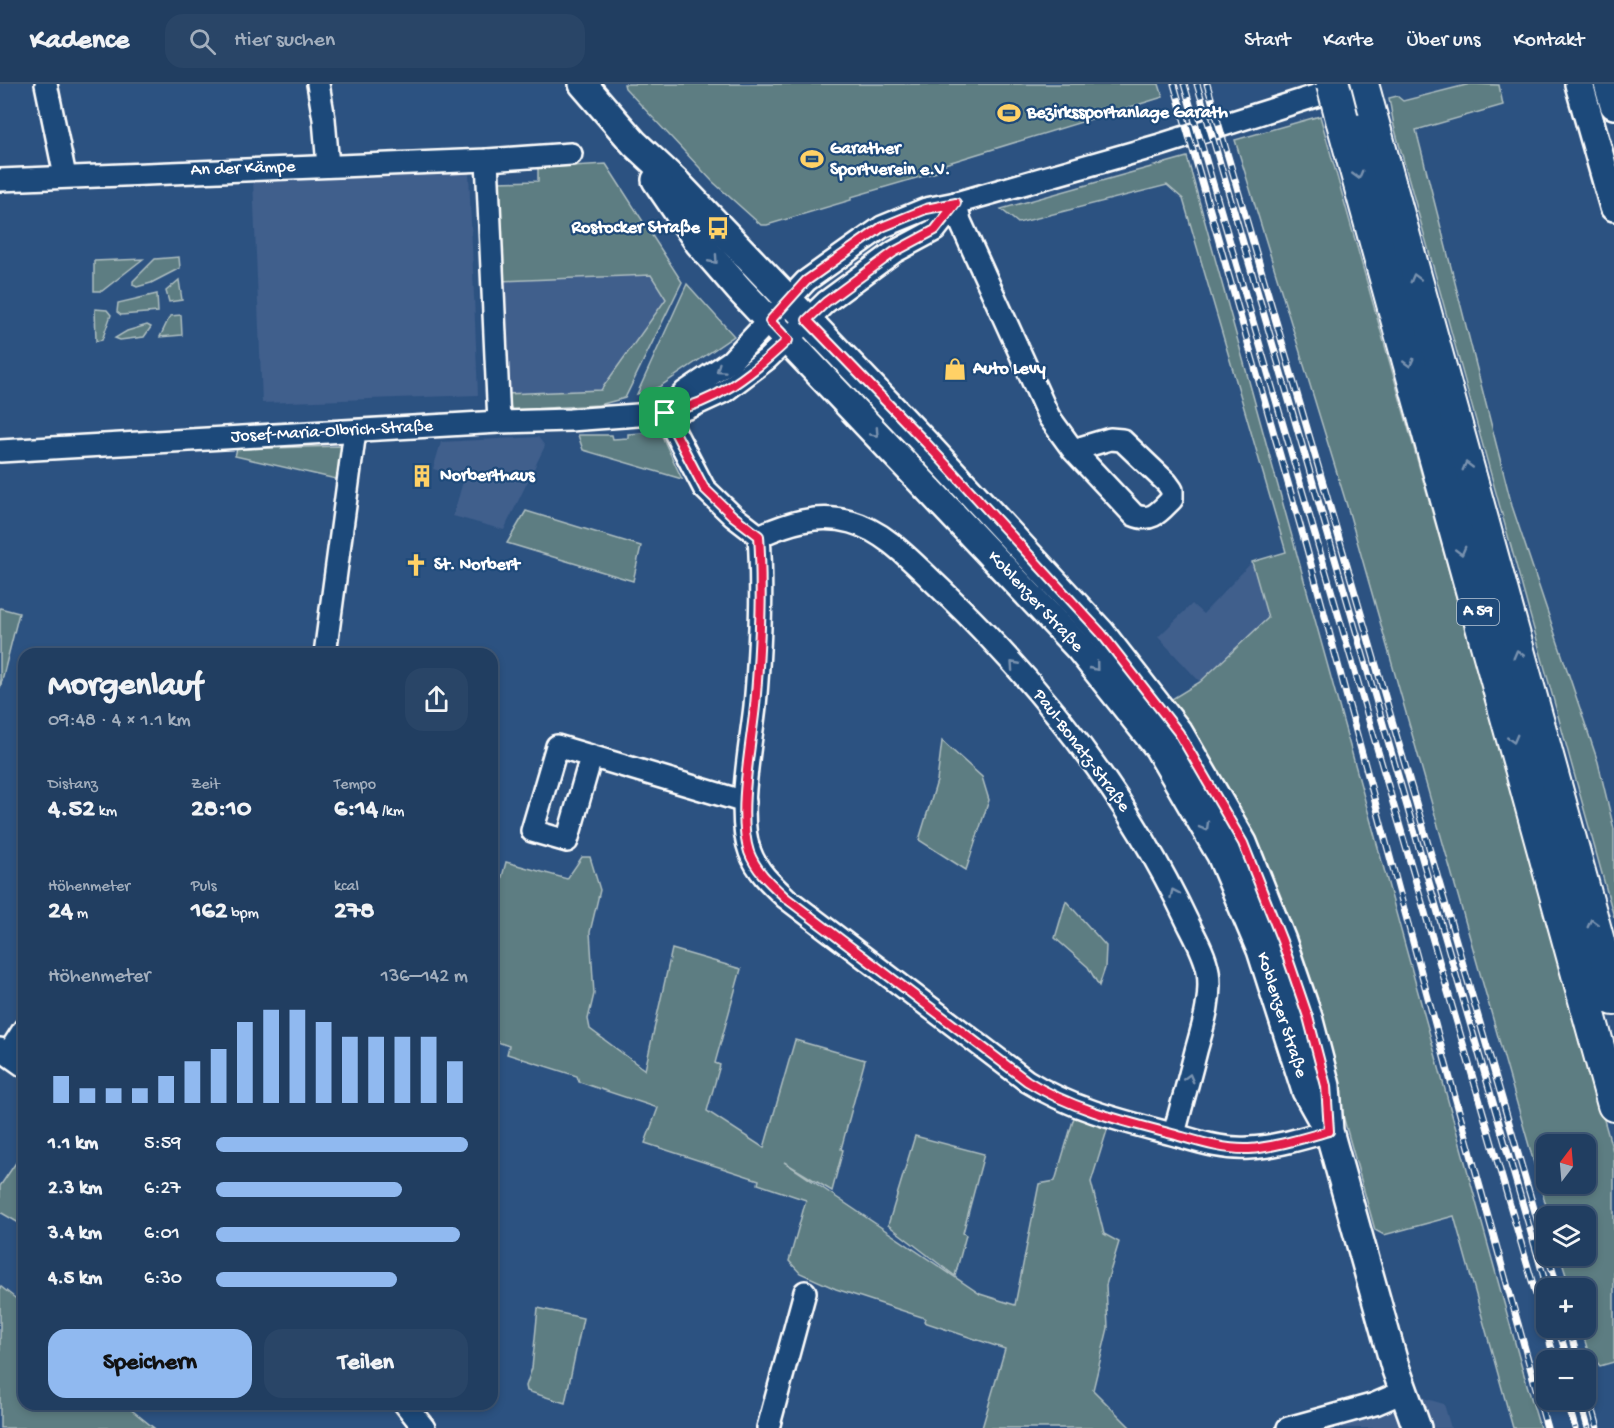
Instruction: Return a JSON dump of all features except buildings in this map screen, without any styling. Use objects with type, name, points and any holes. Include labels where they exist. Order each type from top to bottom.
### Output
[{"type":"highway","name":"A 59","points":[[1333,84],[1358,105],[1614,999]]},
{"type":"highway","name":"A 59","points":[[1358,105],[1614,1105]]},
{"type":"main road","name":"Koblenzer Straße","points":[[583,84],[634,143],[678,184],[926,443],[1101,633],[1179,733],[1243,843],[1282,941],[1308,1017],[1326,1086],[1329,1131],[1403,1392],[1417,1428]]},
{"type":"main road","points":[[1578,84],[1614,207]]},
{"type":"main road","points":[[1608,84],[1614,105]]},
{"type":"main road","name":"Koblenzer Straße","points":[[634,143],[699,243],[778,330],[1080,649],[1158,747],[1221,855],[1261,950],[1306,1091],[1329,1131]]},
{"type":"street","points":[[46,84],[65,176]]},
{"type":"street","points":[[318,84],[328,166]]},
{"type":"street","points":[[778,330],[788,299],[806,281],[882,227],[926,209],[956,203],[1160,145],[1354,84]]},
{"type":"street","name":"An der Kämpe","points":[[0,180],[487,160],[571,154]]},
{"type":"street","points":[[487,160],[499,422]]},
{"type":"street","points":[[956,203],[935,230],[894,252],[826,302],[807,320],[778,330],[731,361],[685,393],[665,413],[704,488],[733,516],[759,536],[762,583],[761,623],[745,802],[749,850],[759,870],[786,898],[1042,1091],[1100,1115],[1220,1147],[1249,1149],[1329,1131]]},
{"type":"street","points":[[956,203],[960,221],[986,275],[1037,395],[1049,417],[1073,450],[1134,515],[1152,518],[1172,499],[1172,490],[1167,483],[1122,440],[1110,439],[1073,450]]},
{"type":"street","name":"Josef-Maria-Olbrich-Straße","points":[[0,451],[665,413]]},
{"type":"street","points":[[326,648],[355,431]]},
{"type":"street","name":"Paul-Bonatz-Straße","points":[[759,536],[782,526],[813,518],[850,522],[888,541],[976,623],[1028,680],[1104,776],[1167,879],[1208,969],[1206,1011],[1174,1134]]},
{"type":"street","points":[[591,757],[745,802]]},
{"type":"street","points":[[11,1056],[18,1041]]},
{"type":"street","points":[[768,1428],[805,1292]]},
{"type":"street","points":[[1288,1428],[1375,1404],[1403,1392]]},
{"type":"street","points":[[410,1410],[424,1428]]},
{"type":"shaded area","points":[[469,172],[478,395],[262,403],[253,180]]},
{"type":"shaded area","points":[[652,275],[666,299],[601,390],[505,394],[500,281]]},
{"type":"shaded area","points":[[538,437],[545,446],[504,530],[453,516],[464,478],[433,469],[441,442]]},
{"type":"shaded area","points":[[1252,562],[1268,617],[1200,682],[1158,637],[1192,604],[1203,614]]},
{"type":"shaded area","points":[[1403,1392],[1444,1404],[1451,1428],[1288,1428]]},
{"type":"green space","name":"Garather Sportverein e.V.","points":[[624,84],[1159,84],[1163,97],[935,167],[937,172],[851,197],[851,200],[761,225],[713,182],[625,88]]},
{"type":"green space","points":[[1470,84],[1499,85],[1503,105],[1416,130],[1512,506],[1598,762],[1614,829],[1614,917],[1394,126],[1389,98],[1397,96],[1403,101]]},
{"type":"green space","points":[[1320,116],[1614,1155],[1614,1362],[1600,1366],[1596,1361],[1596,1350],[1588,1350],[1584,1338],[1596,1338],[1596,1278],[1567,1278],[1563,1266],[1596,1266],[1596,1206],[1546,1206],[1543,1194],[1596,1194],[1596,1134],[1536,1134],[1536,1170],[1348,509],[1235,140]]},
{"type":"green space","points":[[1187,157],[1540,1428],[1513,1428],[1454,1216],[1384,1235],[1375,1230],[1333,1080],[1167,702],[1200,682],[1268,618],[1252,562],[1286,552],[1183,199],[1167,185],[1018,223],[1001,209]]},
{"type":"green space","points":[[606,164],[682,282],[625,398],[599,405],[512,410],[505,394],[601,390],[666,299],[651,275],[500,281],[497,182],[538,181],[538,168]]},
{"type":"green space","points":[[179,257],[180,268],[151,283],[137,287],[133,285],[133,281],[155,259]]},
{"type":"green space","points":[[143,259],[102,291],[94,291],[94,261]]},
{"type":"green space","points":[[179,280],[182,300],[169,302],[166,291]]},
{"type":"green space","points":[[687,284],[734,336],[659,387],[637,394]]},
{"type":"green space","points":[[157,294],[158,312],[121,315],[117,312],[118,303]]},
{"type":"green space","points":[[95,309],[107,310],[111,315],[102,340],[96,341]]},
{"type":"green space","points":[[181,315],[182,335],[160,337],[170,316]]},
{"type":"green space","points":[[147,325],[151,327],[144,337],[120,340],[115,338],[127,331]]},
{"type":"green space","points":[[660,432],[682,479],[583,450],[578,435],[612,435],[613,439],[628,438],[628,434]]},
{"type":"green space","points":[[344,447],[345,481],[235,456],[237,449]]},
{"type":"green space","points":[[526,511],[641,546],[633,581],[507,543]]},
{"type":"green space","points":[[0,608],[19,613],[0,688]]},
{"type":"green space","points":[[942,741],[982,777],[989,800],[966,870],[919,840],[937,781]]},
{"type":"green space","points":[[582,857],[590,857],[600,890],[590,932],[594,994],[588,1019],[590,1029],[645,1070],[672,949],[741,969],[715,1063],[720,1065],[707,1111],[764,1148],[795,1040],[865,1060],[832,1191],[784,1162],[980,1294],[1015,1305],[1039,1184],[1055,1181],[1075,1114],[1109,1124],[1091,1182],[1104,1234],[1119,1242],[1106,1285],[1108,1328],[1093,1390],[1131,1428],[982,1428],[1005,1349],[924,1322],[925,1318],[836,1289],[800,1273],[789,1261],[806,1200],[758,1184],[759,1180],[645,1143],[658,1108],[579,1082],[577,1076],[507,1054],[509,1046],[498,1042],[498,892],[506,862],[567,879]]},
{"type":"green space","points":[[1066,901],[1106,946],[1105,968],[1099,986],[1088,967],[1055,938]]},
{"type":"green space","points":[[915,1136],[984,1154],[963,1233],[966,1235],[955,1276],[888,1225]]},
{"type":"green space","points":[[18,1160],[18,1222],[0,1212],[0,1186]]},
{"type":"green space","points":[[0,1286],[18,1300],[18,1410],[132,1410],[154,1428],[0,1428]]},
{"type":"green space","points":[[538,1308],[583,1318],[565,1403],[527,1391],[526,1386],[532,1368]]},
{"type":"railway","points":[[1174,84],[1306,546],[1547,1428]]},
{"type":"railway","points":[[1184,84],[1552,1350]]},
{"type":"railway","points":[[1197,84],[1544,1278]]},
{"type":"railway","points":[[1207,84],[1536,1216]]},
{"type":"railway","points":[[1551,1266],[1555,1278]]},
{"type":"railway","points":[[1561,1338],[1565,1350]]},
{"type":"railway","points":[[1572,1338],[1575,1350]]},
{"type":"railway","points":[[1570,1410],[1575,1428]]},
{"type":"railway","points":[[1583,1410],[1588,1428]]},
{"type":"railway","points":[[1593,1410],[1598,1428]]},
{"type":"place","name":"Bezirkssportanlage Garath","points":[[1009,113]]},
{"type":"place","name":"Garather Sportverein e.V.","points":[[812,159]]},
{"type":"place","name":"Rostocker Straße","points":[[718,228]]},
{"type":"place","name":"Auto Levy","points":[[955,369]]},
{"type":"place","name":"Norberthaus","points":[[422,476]]},
{"type":"place","name":"St. Norbert","points":[[416,565]]},
{"type":"route","points":[[956,203],[935,230],[894,252],[826,302],[807,320],[926,443],[1101,633],[1179,733],[1243,843],[1282,941],[1308,1017],[1326,1086],[1329,1131],[1249,1149],[1220,1147],[1100,1115],[1055,1097],[1027,1081],[944,1019],[786,898],[768,881],[759,870],[749,850],[745,802],[761,623],[762,583],[759,536],[733,516],[704,488],[665,413],[688,408],[725,391],[788,340],[770,321],[806,281],[882,227],[926,209],[956,203]]}]
